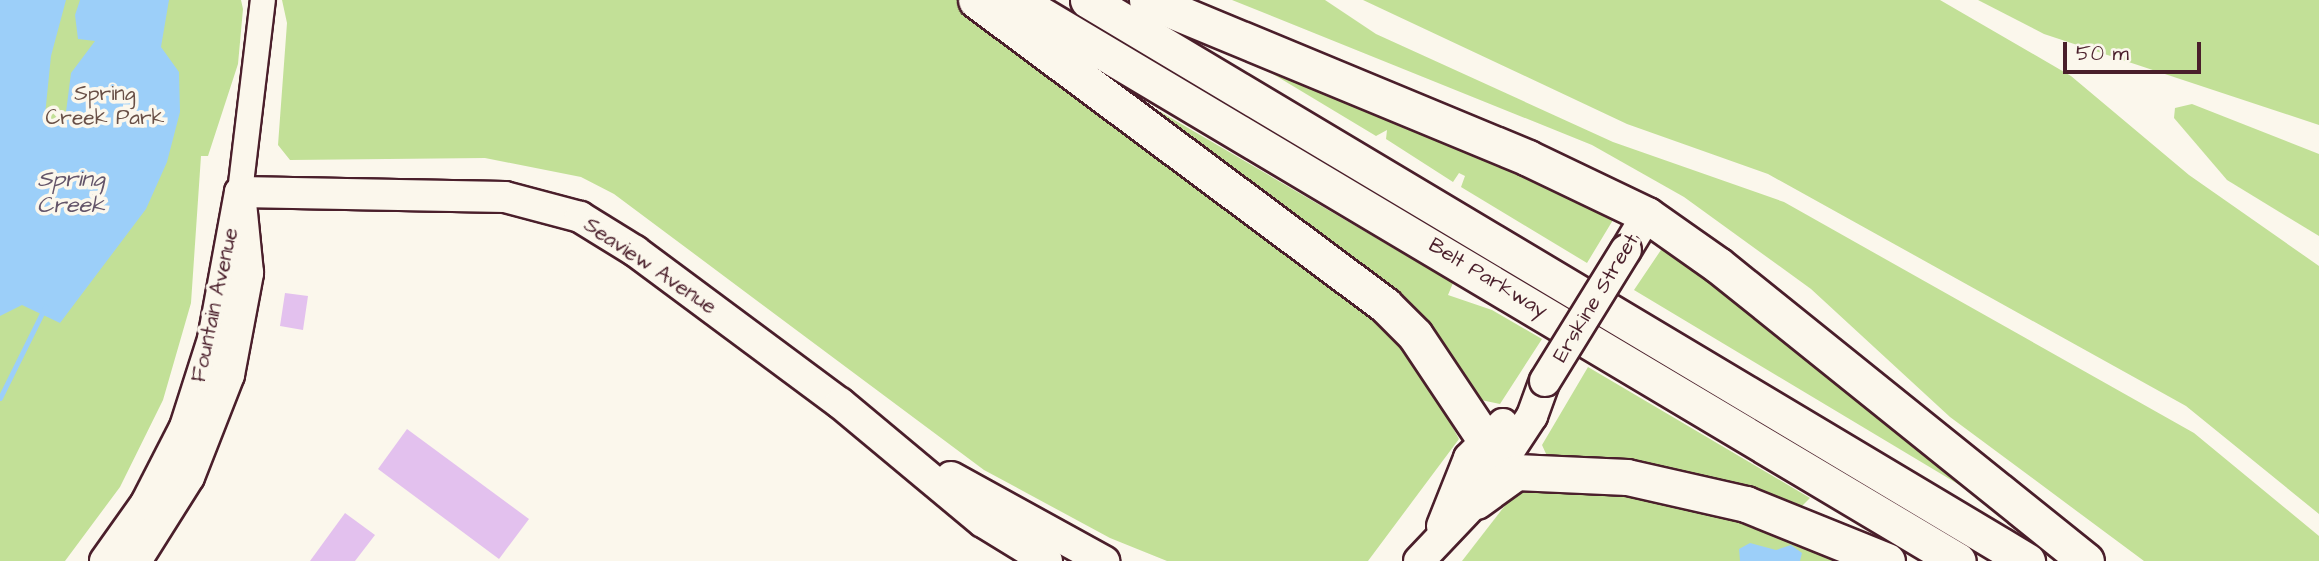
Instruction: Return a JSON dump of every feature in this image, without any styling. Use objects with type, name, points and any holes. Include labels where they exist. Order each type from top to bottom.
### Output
[{"type":"highway","points":[[976,0],[1376,297],[1415,335],[1485,440]]},
{"type":"highway","name":"Belt Parkway","points":[[1016,0],[1958,561]]},
{"type":"highway","name":"Belt Parkway","points":[[1088,0],[2027,561]]},
{"type":"highway","points":[[1147,0],[1538,162],[1647,215],[1718,265],[2086,561]]},
{"type":"highway","points":[[1476,501],[1516,472],[1627,477],[1746,504],[1887,561]]},
{"type":"main road","name":"Seaview Avenue","points":[[240,192],[505,197],[562,210],[635,251],[892,445],[983,522],[1047,561]]},
{"type":"main road","name":"Fountain Avenue","points":[[105,561],[146,503],[185,427],[213,339],[240,192]]},
{"type":"main road","name":"Fountain Avenue","points":[[136,561],[189,477],[229,376],[248,272],[240,192]]},
{"type":"main road","name":"Erskine Street","points":[[1419,561],[1438,536],[1476,501],[1532,416],[1545,381],[1647,215]]},
{"type":"main road","name":"Erskine Street","points":[[1438,536],[1469,458],[1545,381]]},
{"type":"main road","name":"Seaview Avenue","points":[[892,445],[1104,561]]},
{"type":"street","name":"Fountain Avenue","points":[[240,192],[263,0]]},
{"type":"green space","name":"Spring Creek Park","points":[[0,0],[241,0],[243,9],[238,64],[208,156],[201,156],[191,303],[163,400],[120,487],[65,561],[0,561]]},
{"type":"green space","points":[[282,0],[959,0],[1361,297],[1412,353],[1459,439],[1368,561],[1167,561],[1110,538],[984,470],[614,194],[581,177],[485,158],[290,160],[278,145],[287,23]]},
{"type":"green space","points":[[1232,0],[1325,0],[1376,34],[1613,142],[1784,202],[2194,433],[2319,536],[2319,561],[2144,561],[1950,417],[1811,289],[1684,197],[1592,145]]},
{"type":"green space","points":[[1363,0],[1940,0],[2071,76],[2189,175],[2319,266],[2319,514],[2186,406],[1768,174],[1627,124]]},
{"type":"green space","points":[[1978,0],[2319,0],[2319,125],[2044,34]]},
{"type":"green space","points":[[1223,44],[1611,213],[1613,220],[1587,263],[1461,187],[1465,176],[1459,173],[1453,182],[1386,139],[1387,130],[1376,136]]},
{"type":"green space","points":[[2192,104],[2319,154],[2319,236],[2227,180],[2174,118],[2175,108]]},
{"type":"green space","points":[[1154,108],[1453,283],[1448,295],[1492,310],[1542,339],[1500,404],[1481,400],[1412,304]]},
{"type":"green space","points":[[1665,244],[1813,357],[1825,374],[1828,370],[1983,499],[1634,290]]},
{"type":"green space","points":[[1588,367],[1810,498],[1802,506],[1674,468],[1547,456],[1542,445]]},
{"type":"green space","points":[[1524,481],[1635,485],[1864,561],[1462,561]]},
{"type":"water","name":"Spring Creek","points":[[0,0],[66,0],[51,56],[45,115],[58,123],[66,112],[71,73],[95,41],[78,39],[75,15],[80,0],[169,0],[161,47],[179,72],[180,112],[167,162],[146,209],[60,323],[22,305],[0,316]]},
{"type":"water","points":[[1750,543],[1776,550],[1791,545],[1802,553],[1800,561],[1740,561],[1739,549]]},
{"type":"building","points":[[285,293],[308,296],[303,330],[280,326]]},
{"type":"building","points":[[407,429],[529,519],[499,559],[378,469]]},
{"type":"building","points":[[345,513],[375,535],[355,561],[310,561]]},
{"type":"waterway","points":[[0,398],[45,307]]}]
